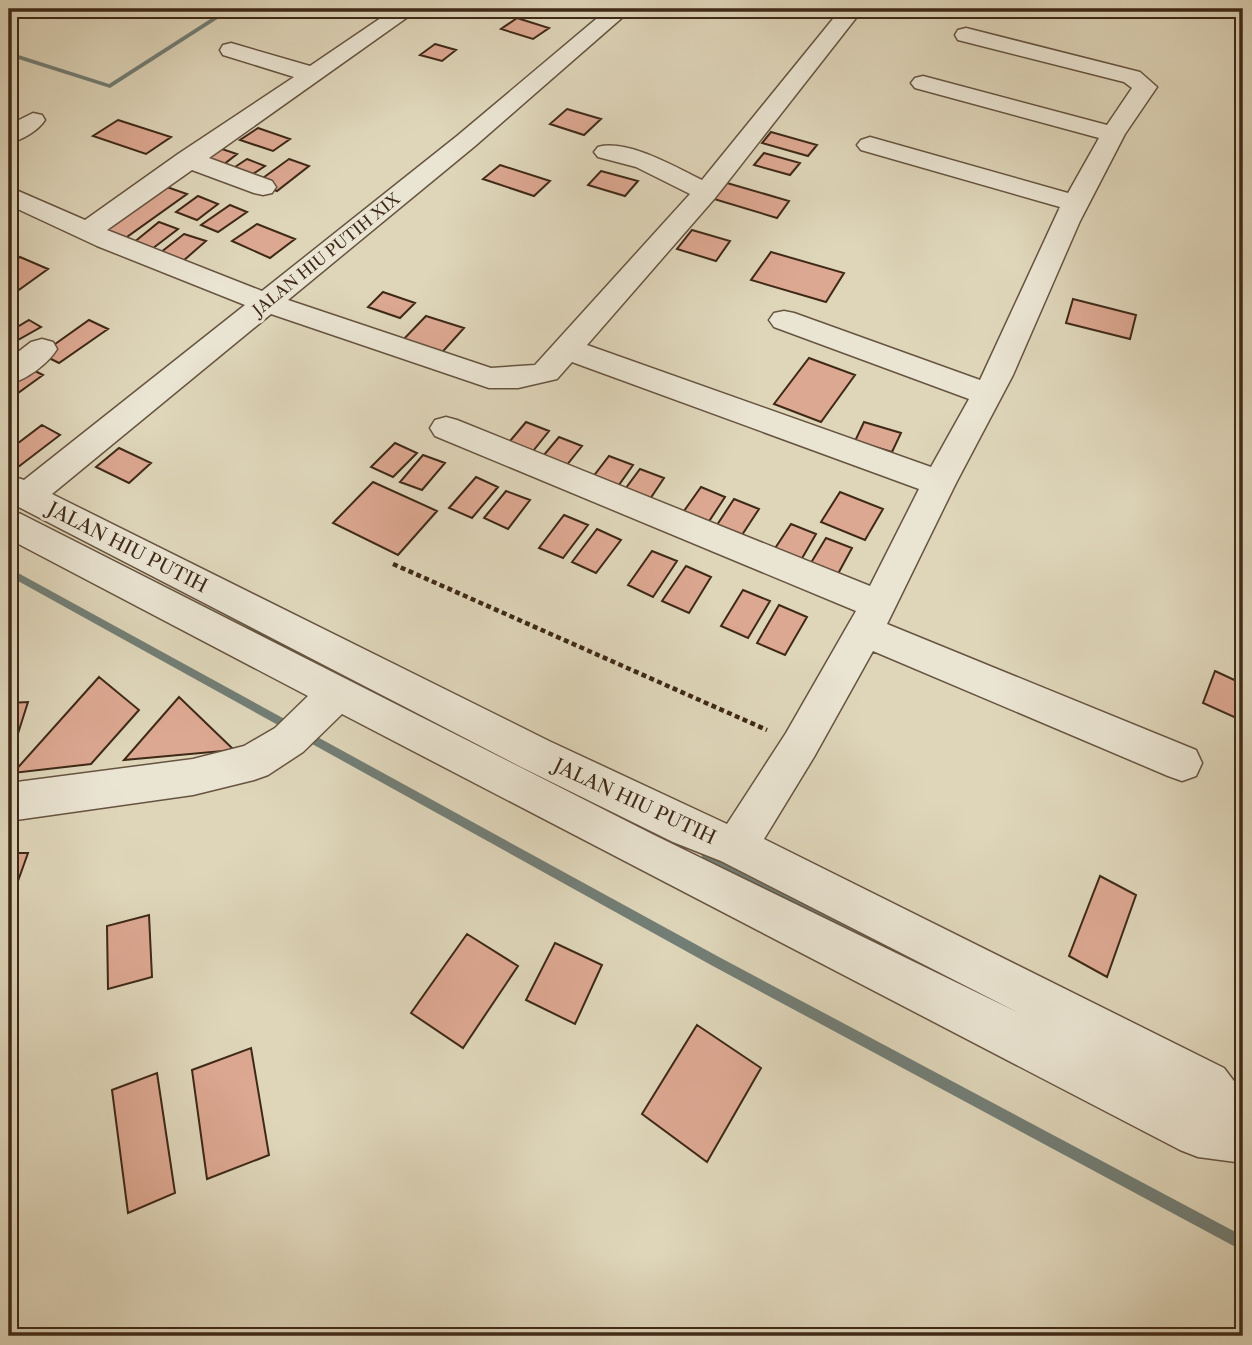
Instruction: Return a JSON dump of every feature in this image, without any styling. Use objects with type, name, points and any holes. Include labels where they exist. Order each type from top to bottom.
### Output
[{"type":"street","points":[[88,230],[310,74],[408,9]]},
{"type":"street","name":"JALAN HIU PUTIH XIX","points":[[15,502],[267,303],[295,277],[466,141],[621,9]]},
{"type":"street","points":[[9,195],[267,303],[489,378],[511,380],[532,376],[546,372],[706,191],[852,9]]},
{"type":"street","points":[[736,847],[800,745],[871,618],[939,482],[987,394],[1075,204],[1113,134],[1145,87],[1140,81],[966,35]]},
{"type":"street","points":[[231,50],[310,74]]},
{"type":"street","points":[[923,83],[1113,134]]},
{"type":"street","points":[[9,136],[33,120]]},
{"type":"street","points":[[870,145],[1075,204]]},
{"type":"street","points":[[607,152],[645,162],[706,191]]},
{"type":"street","points":[[187,159],[263,187]]},
{"type":"street","points":[[785,320],[987,394]]},
{"type":"street","points":[[9,374],[41,349]]},
{"type":"street","points":[[567,349],[939,482]]},
{"type":"street","points":[[469,371],[444,418],[1182,763]]},
{"type":"street","points":[[15,502],[159,583],[337,694],[637,848],[1026,1042],[1198,1132],[1243,1136]]},
{"type":"street","name":"JALAN HIU PUTIH","points":[[159,583],[535,754],[688,828],[736,847],[1208,1085],[1243,1136]]},
{"type":"street","points":[[9,802],[193,777],[254,762],[289,740],[337,694]]},
{"type":"path","points":[[393,564],[800,745]]},
{"type":"building","points":[[517,18],[549,28],[533,39],[501,29]]},
{"type":"building","points":[[435,44],[456,50],[442,61],[420,55]]},
{"type":"building","points":[[567,109],[601,119],[584,135],[550,124]]},
{"type":"building","points":[[118,120],[171,137],[146,154],[93,136]]},
{"type":"building","points":[[258,128],[290,139],[273,151],[240,140]]},
{"type":"building","points":[[771,132],[817,145],[808,156],[762,143]]},
{"type":"building","points":[[219,148],[237,154],[219,168],[200,161]]},
{"type":"building","points":[[764,153],[800,163],[790,175],[754,165]]},
{"type":"building","points":[[247,159],[265,166],[247,178],[229,171]]},
{"type":"building","points":[[289,159],[309,166],[277,191],[256,183]]},
{"type":"building","points":[[500,165],[550,181],[534,196],[483,179]]},
{"type":"building","points":[[601,171],[638,181],[625,196],[588,185]]},
{"type":"building","points":[[727,183],[789,201],[777,218],[714,199]]},
{"type":"building","points":[[164,186],[187,194],[124,239],[101,230]]},
{"type":"building","points":[[198,196],[218,204],[197,220],[176,212]]},
{"type":"building","points":[[230,205],[247,212],[218,232],[201,225]]},
{"type":"building","points":[[159,222],[178,229],[152,249],[133,243]]},
{"type":"building","points":[[257,224],[295,239],[270,258],[232,241]]},
{"type":"building","points":[[692,230],[730,241],[716,261],[677,249]]},
{"type":"building","points":[[184,234],[206,241],[183,261],[160,253]]},
{"type":"building","points":[[771,252],[844,273],[826,302],[751,280]]},
{"type":"building","points":[[20,257],[48,269],[9,297],[9,264]]},
{"type":"building","points":[[383,292],[415,303],[400,318],[368,307]]},
{"type":"building","points":[[1073,299],[1136,315],[1130,339],[1066,323]]},
{"type":"building","points":[[426,316],[464,328],[436,359],[398,345]]},
{"type":"building","points":[[29,320],[41,327],[9,345],[9,332]]},
{"type":"building","points":[[89,320],[108,329],[59,363],[41,354]]},
{"type":"building","points":[[809,358],[855,375],[821,422],[774,404]]},
{"type":"building","points":[[27,367],[43,375],[18,393],[9,389],[9,380]]},
{"type":"building","points":[[526,422],[549,431],[529,456],[505,447]]},
{"type":"building","points":[[864,422],[901,433],[892,452],[855,441]]},
{"type":"building","points":[[42,425],[60,435],[9,474],[9,450]]},
{"type":"building","points":[[559,437],[582,446],[562,471],[538,462]]},
{"type":"building","points":[[395,443],[417,453],[393,477],[371,467]]},
{"type":"building","points":[[119,448],[151,463],[129,483],[96,467]]},
{"type":"building","points":[[423,455],[445,463],[422,490],[400,482]]},
{"type":"building","points":[[609,456],[633,465],[614,492],[589,482]]},
{"type":"building","points":[[640,469],[664,478],[646,505],[620,496]]},
{"type":"building","points":[[476,477],[498,487],[472,518],[449,508]]},
{"type":"building","points":[[373,482],[437,511],[398,555],[333,523]]},
{"type":"building","points":[[701,487],[725,497],[704,529],[679,518]]},
{"type":"building","points":[[506,491],[530,500],[508,529],[484,518]]},
{"type":"building","points":[[840,492],[883,509],[865,540],[821,522]]},
{"type":"building","points":[[734,499],[759,509],[738,541],[713,531]]},
{"type":"building","points":[[564,515],[588,525],[563,558],[539,548]]},
{"type":"building","points":[[791,524],[816,534],[797,567],[770,556]]},
{"type":"building","points":[[597,529],[621,540],[596,573],[572,562]]},
{"type":"building","points":[[826,538],[852,548],[833,583],[806,571]]},
{"type":"building","points":[[652,551],[677,561],[653,597],[628,585]]},
{"type":"building","points":[[686,566],[711,577],[689,613],[662,601]]},
{"type":"building","points":[[743,590],[770,601],[748,638],[721,626]]},
{"type":"building","points":[[779,605],[807,617],[785,655],[757,643]]},
{"type":"building","points":[[1215,671],[1243,684],[1243,721],[1203,703]]},
{"type":"building","points":[[99,677],[139,710],[91,764],[13,773]]},
{"type":"building","points":[[179,697],[234,750],[124,760]]},
{"type":"building","points":[[28,702],[14,746],[9,746],[9,703]]},
{"type":"building","points":[[9,853],[28,853],[9,906]]},
{"type":"building","points":[[1100,876],[1136,895],[1107,977],[1069,956]]},
{"type":"building","points":[[149,915],[152,977],[108,989],[107,926]]},
{"type":"building","points":[[467,934],[518,966],[463,1048],[411,1013]]},
{"type":"building","points":[[555,943],[602,965],[575,1024],[526,1000]]},
{"type":"building","points":[[697,1025],[761,1068],[707,1162],[642,1114]]},
{"type":"building","points":[[251,1048],[269,1155],[207,1179],[192,1070]]},
{"type":"building","points":[[157,1073],[175,1193],[128,1213],[112,1090]]},
{"type":"waterway","points":[[9,54],[110,86],[230,9]]},
{"type":"waterway","points":[[9,572],[715,961],[1243,1244]]},
{"type":"waterway","points":[[707,854],[867,936]]}]
